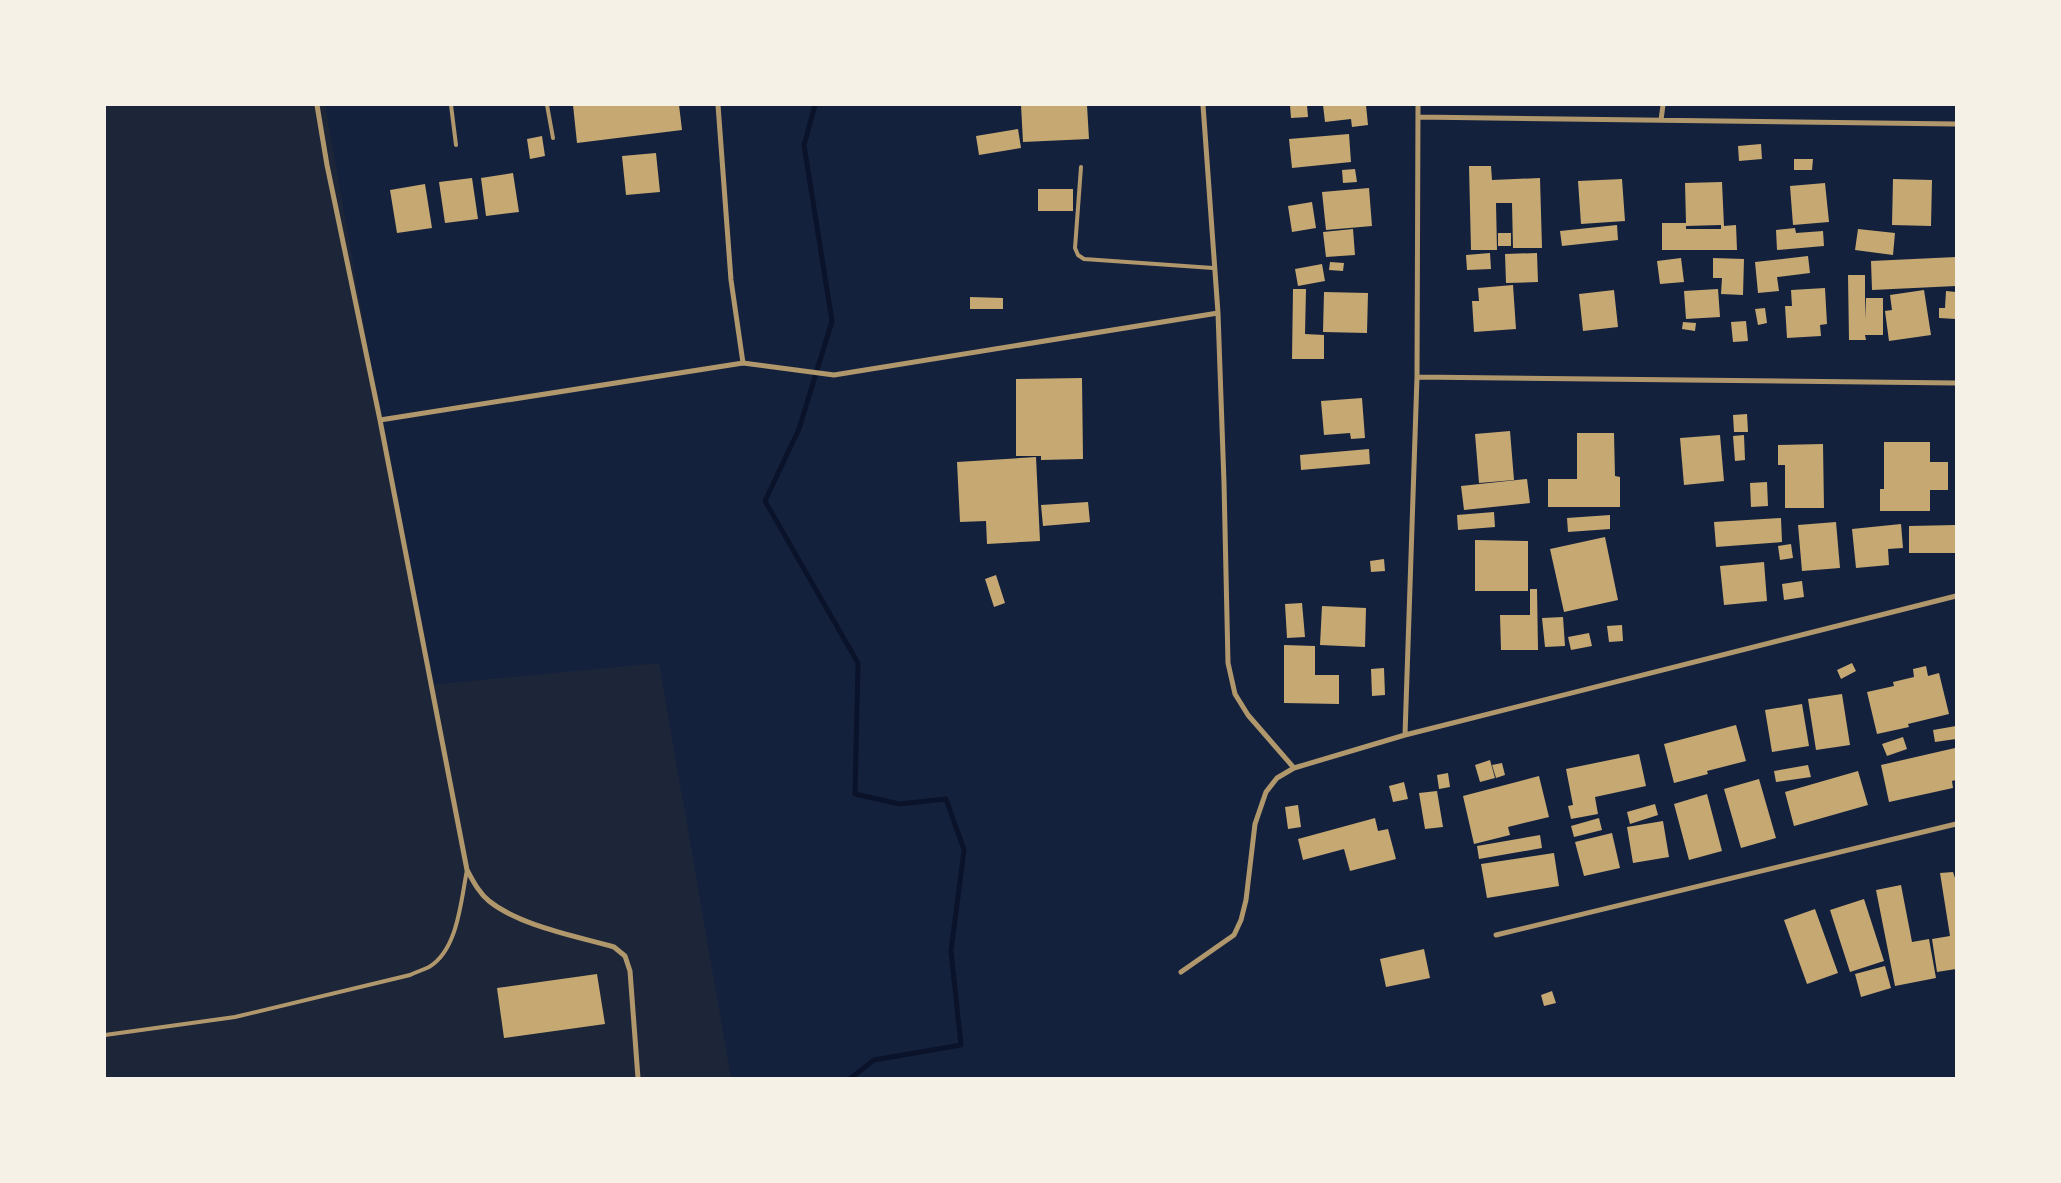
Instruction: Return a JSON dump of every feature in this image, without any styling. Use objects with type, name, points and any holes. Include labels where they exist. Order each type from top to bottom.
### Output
[{"type":"street","points":[[317,105],[327,165],[380,420],[467,870],[475,885],[489,900],[515,917],[614,947],[625,956],[630,971],[638,1078]]},
{"type":"street","points":[[718,105],[731,280],[743,363]]},
{"type":"street","points":[[1203,105],[1218,313],[1228,663],[1235,694],[1248,715],[1294,768]]},
{"type":"street","points":[[1405,735],[1417,376],[1418,105]]},
{"type":"street","points":[[1661,120],[1664,105]]},
{"type":"street","points":[[1418,117],[1956,124]]},
{"type":"street","points":[[380,420],[743,363],[834,375],[1218,313]]},
{"type":"street","points":[[1417,376],[1956,383]]},
{"type":"street","points":[[1181,972],[1234,935],[1241,920],[1246,900],[1255,824],[1266,792],[1277,778],[1294,768],[1405,735],[1956,596]]},
{"type":"street","points":[[1496,936],[1956,824]]},
{"type":"lane","points":[[452,105],[456,145]]},
{"type":"lane","points":[[548,105],[553,138]]},
{"type":"lane","points":[[1081,167],[1075,248],[1078,255],[1084,259],[1214,268]]},
{"type":"lane","points":[[105,1035],[235,1017],[410,975],[430,966],[445,950],[457,924],[467,870]]},
{"type":"shaded area","points":[[105,105],[325,105],[428,685],[659,663],[731,1078],[105,1078]]},
{"type":"building","points":[[573,105],[679,105],[682,130],[577,143]]},
{"type":"building","points":[[1021,105],[1087,105],[1089,139],[1023,142]]},
{"type":"building","points":[[1290,105],[1307,105],[1308,117],[1291,118]]},
{"type":"building","points":[[1323,105],[1366,105],[1368,125],[1352,127],[1351,119],[1325,122]]},
{"type":"building","points":[[1018,129],[1021,148],[979,155],[976,136]]},
{"type":"building","points":[[1349,134],[1351,162],[1292,168],[1289,139]]},
{"type":"building","points":[[542,136],[545,156],[530,159],[527,139]]},
{"type":"building","points":[[1761,144],[1762,159],[1739,161],[1738,146]]},
{"type":"building","points":[[656,153],[660,192],[626,195],[622,156]]},
{"type":"building","points":[[1794,159],[1813,159],[1812,170],[1794,170]]},
{"type":"building","points":[[1469,166],[1491,166],[1492,180],[1540,178],[1542,248],[1513,248],[1512,203],[1496,203],[1497,250],[1471,250]]},
{"type":"building","points":[[1355,169],[1357,182],[1343,183],[1342,170]]},
{"type":"building","points":[[513,173],[519,212],[486,216],[481,178]]},
{"type":"building","points":[[472,178],[478,219],[445,223],[439,182]]},
{"type":"building","points":[[1622,179],[1625,221],[1581,224],[1578,181]]},
{"type":"building","points":[[1893,179],[1932,180],[1931,226],[1892,225]]},
{"type":"building","points":[[1722,182],[1724,226],[1736,225],[1737,250],[1662,250],[1662,223],[1686,223],[1685,183]],"holes":[[[1721,225],[1721,229],[1686,229],[1686,226]]]},
{"type":"building","points":[[1825,183],[1829,222],[1793,225],[1790,186]]},
{"type":"building","points":[[425,184],[432,228],[397,233],[390,190]]},
{"type":"building","points":[[1369,188],[1372,226],[1326,230],[1322,192]]},
{"type":"building","points":[[1038,189],[1073,189],[1073,211],[1038,211]]},
{"type":"building","points":[[1312,202],[1316,228],[1292,232],[1288,206]]},
{"type":"building","points":[[1617,225],[1618,240],[1562,246],[1560,231]]},
{"type":"building","points":[[1795,228],[1796,233],[1823,231],[1824,246],[1777,250],[1776,230]]},
{"type":"building","points":[[1353,229],[1355,255],[1326,257],[1323,232]]},
{"type":"building","points":[[1858,229],[1895,233],[1893,255],[1855,250]]},
{"type":"building","points":[[1498,233],[1511,233],[1511,246],[1498,246]]},
{"type":"building","points":[[1490,253],[1491,269],[1467,270],[1466,255]]},
{"type":"building","points":[[1537,253],[1538,282],[1506,283],[1505,254]]},
{"type":"building","points":[[1808,256],[1810,273],[1777,277],[1779,291],[1758,293],[1755,262]]},
{"type":"building","points":[[1956,257],[1956,286],[1872,290],[1871,261]]},
{"type":"building","points":[[1681,258],[1684,282],[1660,284],[1657,261]]},
{"type":"building","points":[[1713,258],[1744,259],[1743,295],[1721,294],[1722,278],[1713,278]]},
{"type":"building","points":[[1330,262],[1344,263],[1343,271],[1329,270]]},
{"type":"building","points":[[1322,264],[1325,281],[1298,286],[1295,269]]},
{"type":"building","points":[[1848,275],[1865,275],[1865,319],[1866,298],[1883,298],[1883,335],[1865,335],[1866,340],[1849,340]]},
{"type":"building","points":[[1513,285],[1516,329],[1474,332],[1472,301],[1479,301],[1478,288]]},
{"type":"building","points":[[1825,288],[1827,324],[1820,325],[1821,336],[1787,338],[1785,306],[1792,306],[1791,290]]},
{"type":"building","points":[[1293,289],[1306,289],[1305,334],[1324,335],[1324,359],[1292,359]]},
{"type":"building","points":[[1718,289],[1720,317],[1686,319],[1684,291]]},
{"type":"building","points":[[1614,290],[1618,327],[1583,331],[1579,294]]},
{"type":"building","points":[[1924,290],[1931,335],[1889,341],[1885,311],[1892,310],[1890,295]]},
{"type":"building","points":[[1946,291],[1956,292],[1956,319],[1939,318],[1939,308],[1945,308]]},
{"type":"building","points":[[1324,292],[1368,293],[1367,333],[1323,332]]},
{"type":"building","points":[[970,297],[1003,298],[1003,309],[970,309]]},
{"type":"building","points":[[1765,308],[1767,323],[1758,325],[1755,309]]},
{"type":"building","points":[[1746,321],[1748,341],[1733,342],[1731,322]]},
{"type":"building","points":[[1683,322],[1696,323],[1695,331],[1682,329]]},
{"type":"building","points":[[1082,378],[1083,459],[1041,460],[1041,456],[1016,456],[1016,379]]},
{"type":"building","points":[[1362,398],[1365,438],[1351,439],[1350,433],[1324,435],[1321,401]]},
{"type":"building","points":[[1747,414],[1748,432],[1734,432],[1733,415]]},
{"type":"building","points":[[1510,431],[1514,480],[1479,483],[1475,434]]},
{"type":"building","points":[[1577,433],[1614,433],[1615,476],[1620,477],[1620,507],[1548,507],[1548,479],[1577,479]]},
{"type":"building","points":[[1720,435],[1724,481],[1684,485],[1680,438]]},
{"type":"building","points":[[1744,435],[1745,460],[1735,461],[1733,436]]},
{"type":"building","points":[[1884,442],[1930,442],[1930,462],[1948,462],[1948,490],[1930,490],[1930,511],[1880,511],[1880,489],[1884,489]]},
{"type":"building","points":[[1823,444],[1824,508],[1785,508],[1785,465],[1778,465],[1778,445]]},
{"type":"building","points":[[1369,449],[1370,464],[1301,470],[1300,455]]},
{"type":"building","points":[[1036,457],[1040,541],[987,544],[986,521],[960,522],[957,462]]},
{"type":"building","points":[[1527,479],[1530,503],[1464,510],[1461,486]]},
{"type":"building","points":[[1767,482],[1768,506],[1751,507],[1750,483]]},
{"type":"building","points":[[1088,502],[1090,522],[1043,526],[1041,505]]},
{"type":"building","points":[[1494,512],[1495,527],[1458,530],[1457,515]]},
{"type":"building","points":[[1610,515],[1610,529],[1568,532],[1567,518]]},
{"type":"building","points":[[1781,518],[1782,542],[1716,547],[1714,522]]},
{"type":"building","points":[[1836,522],[1840,568],[1802,571],[1798,525]]},
{"type":"building","points":[[1901,524],[1903,548],[1888,549],[1889,565],[1856,568],[1852,529]]},
{"type":"building","points":[[1956,525],[1956,553],[1909,553],[1909,526]]},
{"type":"building","points":[[1605,537],[1618,600],[1564,612],[1550,549]]},
{"type":"building","points":[[1475,540],[1528,541],[1528,591],[1475,591]]},
{"type":"building","points":[[1791,544],[1793,558],[1780,560],[1778,546]]},
{"type":"building","points":[[1384,559],[1385,571],[1371,572],[1370,561]]},
{"type":"building","points":[[1764,562],[1767,601],[1724,605],[1720,566]]},
{"type":"building","points":[[996,575],[1005,603],[994,607],[985,579]]},
{"type":"building","points":[[1802,581],[1804,597],[1784,600],[1782,584]]},
{"type":"building","points":[[1530,589],[1537,589],[1538,650],[1501,650],[1500,615],[1530,615]]},
{"type":"building","points":[[1302,603],[1305,637],[1287,638],[1285,604]]},
{"type":"building","points":[[1322,606],[1366,608],[1365,647],[1320,645]]},
{"type":"building","points":[[1563,617],[1565,646],[1545,647],[1542,618]]},
{"type":"building","points":[[1622,625],[1623,641],[1609,642],[1607,626]]},
{"type":"building","points":[[1589,633],[1592,646],[1571,650],[1568,637]]},
{"type":"building","points":[[1284,645],[1315,646],[1315,675],[1339,675],[1339,704],[1284,703]]},
{"type":"building","points":[[1852,663],[1856,671],[1841,679],[1837,670]]},
{"type":"building","points":[[1926,666],[1928,676],[1939,673],[1949,714],[1908,724],[1909,727],[1877,734],[1867,692],[1894,686],[1893,682],[1914,677],[1913,669]]},
{"type":"building","points":[[1384,668],[1385,695],[1372,696],[1371,669]]},
{"type":"building","points":[[1842,694],[1850,745],[1816,750],[1808,699]]},
{"type":"building","points":[[1802,704],[1809,746],[1772,752],[1765,710]]},
{"type":"building","points":[[1736,725],[1746,761],[1707,771],[1708,774],[1674,783],[1664,744]]},
{"type":"building","points":[[1956,726],[1956,739],[1935,742],[1933,730]]},
{"type":"building","points":[[1903,737],[1907,749],[1887,756],[1882,744]]},
{"type":"building","points":[[1955,748],[1956,780],[1952,781],[1953,788],[1889,802],[1881,765]]},
{"type":"building","points":[[1639,754],[1646,786],[1595,797],[1598,814],[1571,819],[1568,806],[1573,805],[1566,769]]},
{"type":"building","points":[[1490,760],[1495,778],[1480,782],[1475,765]]},
{"type":"building","points":[[1502,763],[1505,775],[1496,778],[1492,765]]},
{"type":"building","points":[[1808,765],[1811,777],[1776,782],[1774,771]]},
{"type":"building","points":[[1858,771],[1868,805],[1794,826],[1785,792]]},
{"type":"building","points":[[1448,773],[1450,787],[1439,789],[1437,775]]},
{"type":"building","points":[[1539,776],[1549,817],[1508,827],[1510,835],[1474,844],[1463,796]]},
{"type":"building","points":[[1759,779],[1776,838],[1741,848],[1724,789]]},
{"type":"building","points":[[1404,782],[1408,799],[1393,802],[1389,786]]},
{"type":"building","points":[[1437,791],[1443,827],[1425,829],[1419,793]]},
{"type":"building","points":[[1707,794],[1722,851],[1689,860],[1674,804]]},
{"type":"building","points":[[1655,804],[1658,815],[1630,824],[1627,812]]},
{"type":"building","points":[[1298,805],[1301,827],[1288,829],[1285,807]]},
{"type":"building","points":[[1375,818],[1378,831],[1388,829],[1396,859],[1350,871],[1344,849],[1303,860],[1298,839]]},
{"type":"building","points":[[1599,818],[1602,830],[1574,837],[1571,826]]},
{"type":"building","points":[[1663,821],[1669,857],[1633,863],[1627,827]]},
{"type":"building","points":[[1612,833],[1620,868],[1584,876],[1575,842]]},
{"type":"building","points":[[1540,835],[1542,848],[1479,859],[1477,846]]},
{"type":"building","points":[[1554,853],[1559,886],[1487,898],[1481,864]]},
{"type":"building","points":[[1953,872],[1956,881],[1956,969],[1937,972],[1932,939],[1950,936],[1940,873]]},
{"type":"building","points":[[1901,885],[1912,942],[1929,939],[1936,978],[1895,986],[1876,890]]},
{"type":"building","points":[[1864,899],[1884,961],[1850,972],[1830,910]]},
{"type":"building","points":[[1815,909],[1838,973],[1807,984],[1784,920]]},
{"type":"building","points":[[1424,949],[1430,978],[1386,987],[1380,959]]},
{"type":"building","points":[[1885,966],[1891,988],[1861,997],[1855,974]]},
{"type":"building","points":[[597,974],[605,1024],[504,1038],[497,988]]},
{"type":"building","points":[[1552,991],[1556,1003],[1544,1006],[1541,995]]},
{"type":"waterway","points":[[815,105],[804,145],[832,321],[799,429],[765,501],[858,663],[855,794],[899,804],[946,799],[964,850],[951,951],[961,1045],[874,1060],[851,1078]]}]
